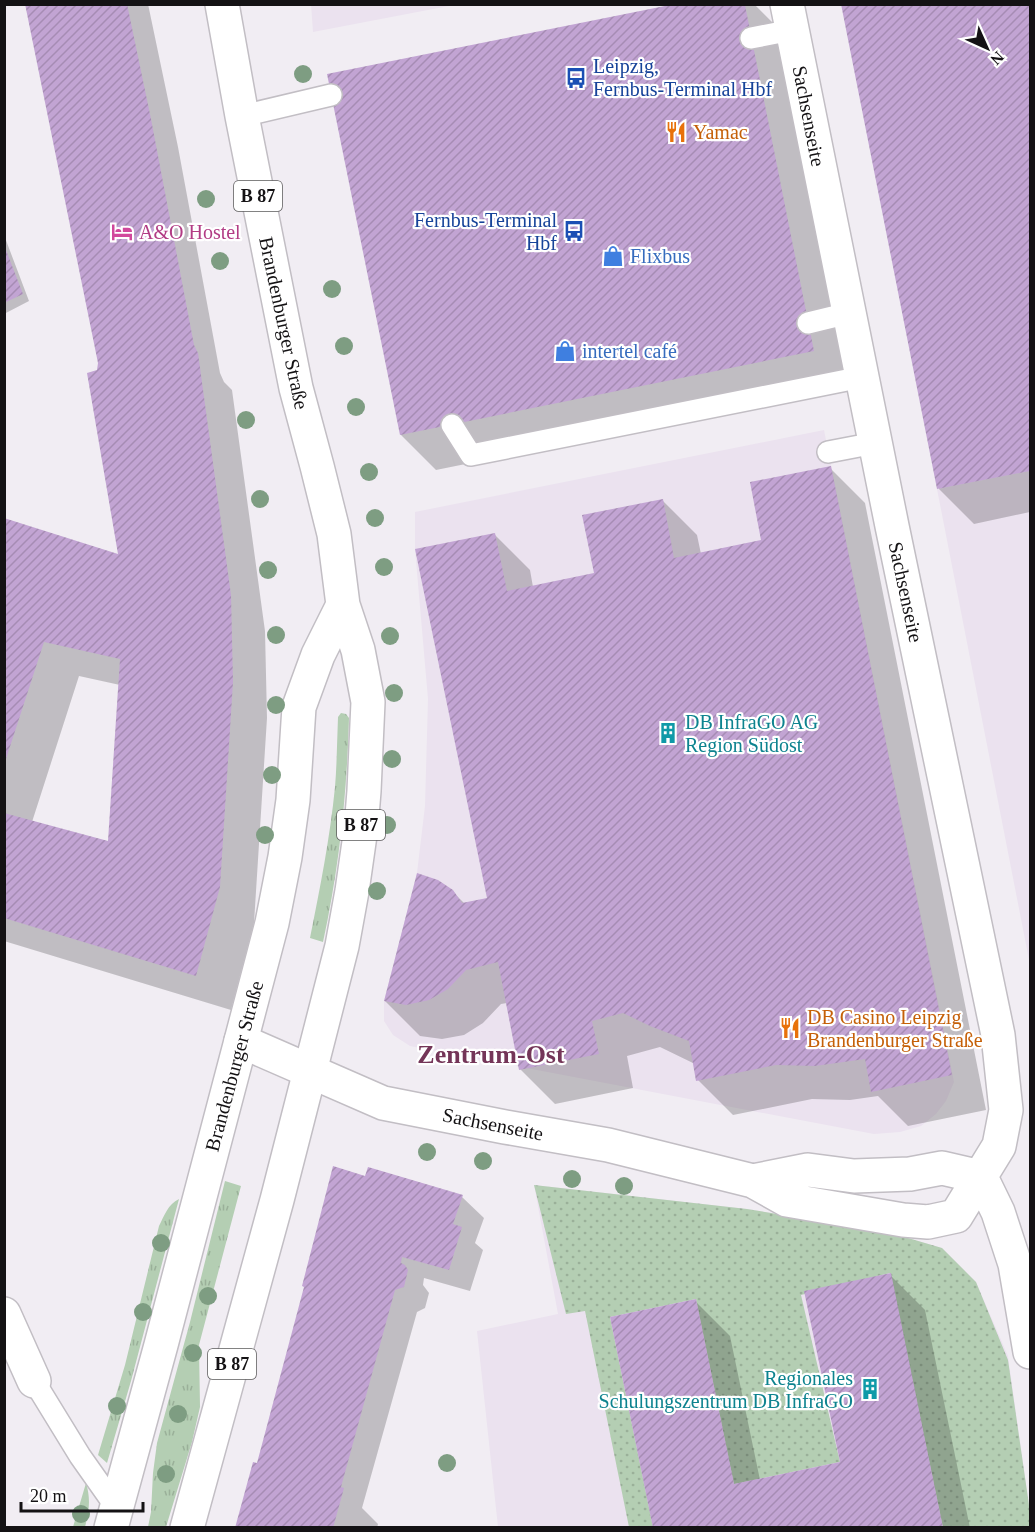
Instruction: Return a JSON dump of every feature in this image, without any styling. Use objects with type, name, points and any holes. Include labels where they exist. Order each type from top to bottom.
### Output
[{"type":"main road","name":"Brandenburger Straße","points":[[187,1527],[274,1211],[342,946],[361,828],[368,702],[358,650],[343,605],[334,534],[296,388],[222,4]]},
{"type":"main road","name":"Sachsenseite","points":[[240,1041],[383,1103],[608,1145],[753,1181],[787,1200],[903,1220],[928,1222],[956,1216],[999,1146],[1006,1110],[998,1035],[789,17]]},
{"type":"main road","name":"Brandenburger Straße","points":[[113,1517],[161,1345],[272,923],[293,800],[299,707],[318,656],[343,605]]},
{"type":"main road","name":"Sachsenseite","points":[[753,1181],[808,1170],[854,1176],[910,1174],[942,1168],[981,1177]]},
{"type":"main road","points":[[981,1177],[1023,1267],[1030,1352]]},
{"type":"main road","points":[[4,1314],[34,1381]]},
{"type":"lane","points":[[751,38],[789,17]]},
{"type":"lane","points":[[242,116],[331,95]]},
{"type":"lane","points":[[808,323],[849,314]]},
{"type":"lane","points":[[452,424],[471,455],[862,377]]},
{"type":"lane","points":[[828,452],[875,443]]},
{"type":"lane","points":[[34,1381],[80,1456],[113,1517]]},
{"type":"shaded area","points":[[311,4],[454,4],[454,5],[313,32]]},
{"type":"shaded area","name":"DB InfraGO AG Region Südost","points":[[824,430],[954,1082],[946,1101],[936,1114],[921,1126],[900,1132],[874,1134],[410,1046],[393,1035],[384,1021],[384,1001],[417,873],[425,806],[428,699],[415,549],[415,512]]},
{"type":"shaded area","points":[[1030,471],[1030,965],[937,489]]},
{"type":"shaded area","points":[[534,1185],[747,1209],[891,1233],[942,1248],[976,1282],[1008,1356],[1030,1512],[1029,1527],[498,1527],[477,1331],[558,1314]]},
{"type":"green space","points":[[341,713],[346,714],[349,718],[346,774],[338,859],[323,942],[310,938],[330,825],[336,778],[338,717]]},
{"type":"green space","points":[[225,1181],[241,1186],[199,1345],[200,1407],[192,1442],[166,1527],[148,1527],[157,1443]]},
{"type":"green space","points":[[534,1185],[747,1209],[891,1233],[942,1248],[976,1282],[1008,1360],[1030,1512],[1029,1527],[943,1527],[890,1273],[801,1295],[840,1462],[734,1484],[696,1299],[610,1317],[653,1527],[629,1527],[585,1311],[566,1314]]},
{"type":"green space","points":[[179,1199],[107,1463],[98,1455],[125,1365],[159,1226],[169,1207]]},
{"type":"green space","points":[[86,1483],[89,1505],[85,1527],[73,1527]]},
{"type":"building","points":[[25,4],[127,4],[194,345],[198,353],[231,595],[233,682],[220,887],[196,976],[4,918],[4,813],[108,841],[120,659],[44,642],[4,765],[4,518],[118,554],[87,373],[97,370],[98,363]]},
{"type":"building","points":[[841,4],[1030,4],[1030,471],[937,489]]},
{"type":"building","name":"Fernbus-Terminal Hbf","points":[[670,5],[745,5],[814,351],[400,435],[327,74]]},
{"type":"building","points":[[4,245],[23,294],[4,303]]},
{"type":"building","name":"DB InfraGO AG Region Südost","points":[[831,466],[952,1075],[871,1092],[865,1059],[815,1066],[776,1065],[696,1081],[689,1041],[623,1013],[592,1021],[599,1054],[519,1070],[498,962],[466,970],[448,989],[429,1000],[406,1005],[384,1001],[417,873],[438,880],[453,890],[462,903],[487,898],[415,549],[495,533],[507,591],[594,573],[582,515],[663,499],[674,558],[761,540],[750,482]]},
{"type":"building","points":[[333,1166],[365,1176],[368,1167],[463,1195],[453,1224],[462,1227],[449,1270],[402,1257],[401,1263],[408,1270],[404,1287],[395,1290],[341,1487],[344,1488],[333,1528],[235,1528],[253,1462],[257,1463],[304,1287],[302,1286]]},
{"type":"building","name":"Regionales Schulungszentrum DB InfraGO","points":[[891,1273],[943,1528],[653,1528],[610,1317],[696,1299],[734,1484],[840,1462],[804,1291]]},
{"type":"place","name":"Leipzig, Fernbus-Terminal Hbf","points":[[576,78]]},
{"type":"place","name":"Yamac","points":[[676,132]]},
{"type":"place","name":"Fernbus-Terminal Hbf","points":[[574,231]]},
{"type":"place","name":"A&O Hostel","points":[[122,232]]},
{"type":"place","name":"Flixbus","points":[[613,256]]},
{"type":"place","name":"intertel café","points":[[565,351]]},
{"type":"place","name":"DB InfraGO AG Region Südost","points":[[668,733]]},
{"type":"place","name":"DB Casino Leipzig Brandenburger Straße","points":[[790,1028]]},
{"type":"place","name":"Regionales Schulungszentrum DB InfraGO","points":[[870,1389]]},
{"type":"district","name":"Zentrum-Ost","points":[[491,1054]]}]
